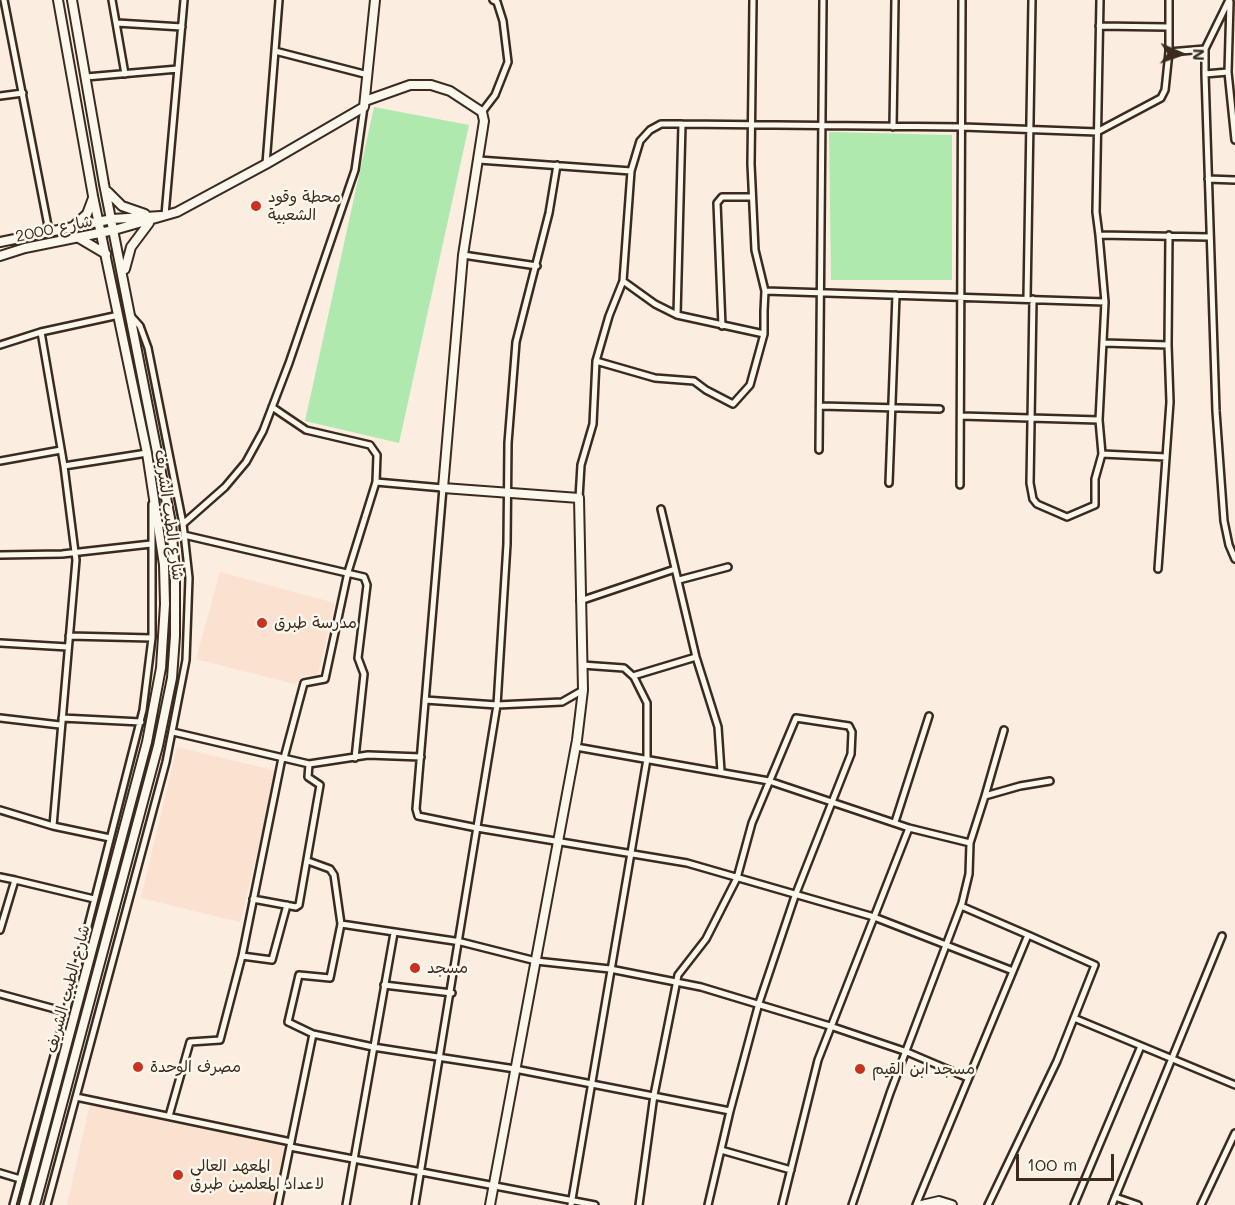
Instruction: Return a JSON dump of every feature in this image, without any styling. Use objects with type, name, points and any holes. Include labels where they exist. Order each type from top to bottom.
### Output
[{"type":"main road","name":"شارع الطيب الشريف","points":[[24,1205],[156,702],[164,644],[166,588],[147,453],[93,196],[58,0]]},
{"type":"main road","name":"شارع الطيب الشريف","points":[[35,1205],[159,746],[172,678],[176,597],[171,523],[104,184],[72,0]]},
{"type":"main road","points":[[365,104],[375,0]]},
{"type":"main road","points":[[0,242],[99,221],[163,216],[188,207],[266,164],[365,104],[410,86],[431,85],[450,91],[482,112],[483,139],[463,255],[442,488],[579,498],[583,690],[576,747],[490,1205]]},
{"type":"main road","points":[[104,184],[110,195],[122,206],[151,218]]},
{"type":"main road","points":[[65,228],[81,221],[87,214],[93,196]]},
{"type":"main road","points":[[124,276],[126,260],[131,247],[151,218]]},
{"type":"main road","name":"شارع 2000","points":[[0,256],[25,248],[114,231],[151,218]]},
{"type":"main road","points":[[79,238],[106,254]]},
{"type":"main road","points":[[922,1205],[939,1201],[952,1205]]},
{"type":"street","points":[[4,0],[49,231]]},
{"type":"street","points":[[112,0],[125,74]]},
{"type":"street","points":[[163,216],[184,0]]},
{"type":"street","points":[[266,164],[279,0]]},
{"type":"street","points":[[482,112],[495,96],[508,62],[503,21],[497,2],[493,0]]},
{"type":"street","points":[[596,361],[655,378],[694,381],[733,404],[750,385],[764,334],[765,291],[755,250],[752,197],[753,0]]},
{"type":"street","points":[[819,450],[823,0]]},
{"type":"street","points":[[893,127],[895,0]]},
{"type":"street","points":[[960,485],[962,0]]},
{"type":"street","points":[[1032,0],[1029,130],[1030,483],[1033,499],[1041,507],[1064,518],[1094,505],[1095,477],[1102,454],[1099,420],[1105,302],[1096,212],[1100,0]]},
{"type":"street","points":[[579,498],[581,465],[593,424],[596,361],[609,316],[623,281],[631,171],[640,141],[650,130],[661,124],[682,124],[963,127],[1096,132],[1161,98],[1165,90],[1169,0]]},
{"type":"street","points":[[1230,0],[1232,49],[1228,72],[1235,140]]},
{"type":"street","points":[[1230,0],[1205,49],[1205,74],[1216,411],[1224,521],[1228,545],[1235,559]]},
{"type":"street","points":[[117,23],[182,27]]},
{"type":"street","points":[[1099,27],[1167,27]]},
{"type":"street","points":[[1168,51],[1205,49]]},
{"type":"street","points":[[275,51],[368,75]]},
{"type":"street","points":[[86,76],[178,69]]},
{"type":"street","points":[[1205,74],[1228,72]]},
{"type":"street","points":[[0,96],[23,93]]},
{"type":"street","points":[[183,524],[225,487],[246,462],[272,407],[355,170],[365,104]]},
{"type":"street","points":[[677,315],[682,124]]},
{"type":"street","points":[[479,160],[631,171]]},
{"type":"street","points":[[416,1205],[442,1058],[498,705],[508,494],[508,443],[516,342],[523,308],[537,266],[557,165]]},
{"type":"street","points":[[1208,179],[1235,178]]},
{"type":"street","points":[[722,326],[717,203],[722,197],[752,197]]},
{"type":"street","points":[[1099,234],[1209,237]]},
{"type":"street","points":[[1158,570],[1170,391],[1169,235]]},
{"type":"street","points":[[463,255],[537,266]]},
{"type":"street","points":[[623,281],[655,304],[677,315],[764,334]]},
{"type":"street","points":[[765,291],[1105,302]]},
{"type":"street","points":[[889,483],[896,295]]},
{"type":"street","points":[[0,345],[41,332],[119,315]]},
{"type":"street","points":[[47,1205],[173,732],[188,637],[189,578],[183,524],[148,348],[140,326],[131,316]]},
{"type":"street","points":[[41,332],[62,450],[75,551],[53,826]]},
{"type":"street","points":[[1104,343],[1168,345]]},
{"type":"street","points":[[820,406],[940,409]]},
{"type":"street","points":[[169,1116],[190,1042],[220,1040],[242,956],[283,758],[304,683],[325,679],[348,572],[376,482],[377,455],[370,445],[306,430],[272,407]]},
{"type":"street","points":[[962,416],[1099,420]]},
{"type":"street","points":[[0,461],[62,450]]},
{"type":"street","points":[[64,466],[147,453]]},
{"type":"street","points":[[1102,454],[1166,457]]},
{"type":"street","points":[[376,482],[442,488],[416,810],[418,816],[687,863],[874,917],[1013,971]]},
{"type":"street","points":[[12,1205],[66,1012],[147,692],[152,638],[151,544],[154,494]]},
{"type":"street","points":[[661,509],[675,569],[680,580],[696,657],[718,727],[721,771]]},
{"type":"street","points":[[184,535],[364,577],[366,581],[358,658],[364,674],[355,758]]},
{"type":"street","points":[[0,555],[151,544]]},
{"type":"street","points":[[680,580],[728,567]]},
{"type":"street","points":[[580,601],[675,569]]},
{"type":"street","points":[[69,636],[152,638]]},
{"type":"street","points":[[0,643],[68,647]]},
{"type":"street","points":[[633,676],[696,657]]},
{"type":"street","points":[[571,1203],[610,969],[633,852],[647,759],[646,703],[633,676],[624,668],[582,665]]},
{"type":"street","points":[[425,700],[498,705],[562,702],[583,690]]},
{"type":"street","points":[[895,822],[929,716]]},
{"type":"street","points":[[0,718],[141,722]]},
{"type":"street","points":[[639,1205],[654,1095],[676,982],[681,970],[709,933],[737,878],[750,829],[797,718],[849,726],[852,752],[795,896],[759,1003],[708,1205]]},
{"type":"street","points":[[852,1205],[962,906],[969,874],[970,843],[1004,730]]},
{"type":"street","points":[[173,732],[309,764],[355,758],[421,758]]},
{"type":"street","points":[[576,747],[769,781],[909,828],[970,843]]},
{"type":"street","points":[[253,899],[287,905],[299,904],[320,784],[308,777],[309,764]]},
{"type":"street","points":[[985,796],[1020,786],[1050,781]]},
{"type":"street","points":[[0,810],[53,826],[110,838]]},
{"type":"street","points":[[782,1205],[818,1060],[833,1027],[909,828]]},
{"type":"street","points":[[308,861],[333,872],[340,924],[330,978],[299,975],[288,1022],[313,1034],[373,1047],[515,1069],[730,1111]]},
{"type":"street","points":[[0,877],[94,899]]},
{"type":"street","points":[[0,927],[15,880]]},
{"type":"street","points":[[242,956],[272,961],[287,905]]},
{"type":"street","points":[[962,906],[1095,964],[1057,1061],[988,1205]]},
{"type":"street","points":[[340,924],[460,942],[536,961],[610,969],[676,982],[759,1003],[833,1027],[907,1052],[968,1078]]},
{"type":"street","points":[[346,1205],[394,933]]},
{"type":"street","points":[[916,1205],[1028,935]]},
{"type":"street","points":[[1112,1205],[1222,936]]},
{"type":"street","points":[[384,985],[452,993]]},
{"type":"street","points":[[0,994],[66,1012]]},
{"type":"street","points":[[1074,1018],[1235,1085]]},
{"type":"street","points":[[278,1205],[313,1034]]},
{"type":"street","points":[[1074,1205],[1141,1046]]},
{"type":"street","points":[[76,1097],[354,1159],[571,1203],[595,1205]]},
{"type":"street","points":[[1201,1205],[1235,1133]]},
{"type":"street","points":[[721,1150],[791,1170]]},
{"type":"street","points":[[0,1173],[20,1179]]},
{"type":"street","points":[[1115,1197],[1138,1205]]},
{"type":"shaded area","points":[[220,572],[335,603],[318,675],[303,676],[295,684],[196,659]]},
{"type":"shaded area","points":[[177,747],[277,771],[240,922],[141,898]]},
{"type":"shaded area","name":"المعهد العالي لاعداد المعلمين طبرق","points":[[90,1104],[290,1145],[274,1205],[67,1205]]},
{"type":"green space","points":[[374,107],[469,125],[399,443],[305,421]]},
{"type":"green space","points":[[829,132],[952,135],[952,280],[831,280]]},
{"type":"place","name":"محطة وقود الشعبية","points":[[256,206]]},
{"type":"place","name":"مدرسة طبرق","points":[[262,623]]},
{"type":"place","name":"مسجد","points":[[415,968]]},
{"type":"place","name":"مصرف الوحدة","points":[[138,1067]]},
{"type":"place","name":"مسجد ابن القيم","points":[[860,1069]]},
{"type":"place","name":"المعهد العالي لاعداد المعلمين طبرق","points":[[178,1175]]}]
